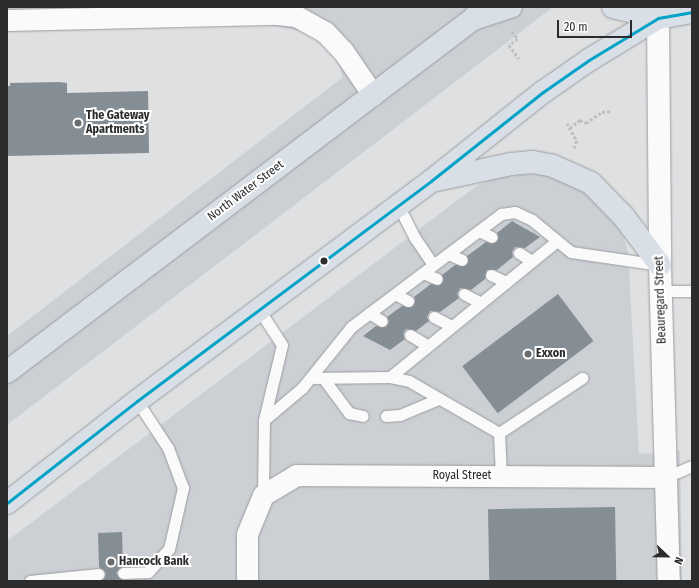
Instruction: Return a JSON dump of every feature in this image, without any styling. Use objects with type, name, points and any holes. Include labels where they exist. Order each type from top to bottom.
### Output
[{"type":"highway","name":"North Water Street","points":[[7,372],[373,95],[478,13],[511,7]]},
{"type":"highway","points":[[613,7],[661,13],[692,12]]},
{"type":"highway","points":[[7,503],[137,401],[260,311],[431,181],[549,88],[661,13]]},
{"type":"highway","points":[[431,181],[511,164],[533,162],[553,166],[591,183],[624,217],[660,265]]},
{"type":"street","points":[[14,15],[260,10],[296,16],[325,32],[343,51],[373,95]]},
{"type":"street","name":"Beauregard Street","points":[[661,13],[660,265],[670,581]]},
{"type":"street","name":"Royal Street","points":[[263,495],[296,475],[666,477]]},
{"type":"street","points":[[246,581],[246,534],[263,495]]},
{"type":"lane","points":[[398,205],[415,238],[433,265]]},
{"type":"lane","points":[[264,420],[310,378],[352,327],[501,214],[515,212],[532,220],[570,252],[660,265]]},
{"type":"lane","points":[[479,231],[492,237]]},
{"type":"lane","points":[[390,377],[557,241]]},
{"type":"lane","points":[[519,253],[532,261]]},
{"type":"lane","points":[[448,254],[462,260]]},
{"type":"lane","points":[[423,272],[437,279]]},
{"type":"lane","points":[[491,274],[506,282]]},
{"type":"lane","points":[[661,291],[692,290]]},
{"type":"lane","points":[[395,294],[408,301]]},
{"type":"lane","points":[[464,294],[481,303]]},
{"type":"lane","points":[[260,311],[282,345],[264,420],[263,495]]},
{"type":"lane","points":[[369,314],[382,321]]},
{"type":"lane","points":[[434,317],[452,326]]},
{"type":"lane","points":[[410,335],[428,346]]},
{"type":"lane","points":[[310,378],[390,377],[409,381],[499,433]]},
{"type":"lane","points":[[323,378],[349,413],[362,416]]},
{"type":"lane","points":[[499,433],[582,378]]},
{"type":"lane","points":[[386,416],[400,415],[438,399]]},
{"type":"lane","points":[[123,573],[148,572],[170,549],[183,488],[168,448],[137,401]]},
{"type":"lane","points":[[499,433],[501,476]]},
{"type":"lane","points":[[666,477],[692,466]]},
{"type":"lane","points":[[30,581],[99,574]]},
{"type":"path","points":[[512,30],[518,39],[509,45],[519,59]]},
{"type":"path","points":[[570,128],[580,120],[586,123],[602,112],[612,111]]},
{"type":"path","points":[[567,123],[577,141],[572,152]]},
{"type":"shaded area","points":[[7,7],[553,7],[7,425],[7,336],[343,77],[334,52],[309,33],[263,24],[7,32]]},
{"type":"shaded area","points":[[545,174],[597,197],[620,226],[628,251],[639,454],[680,451],[682,581],[7,581],[7,541],[475,187],[498,176]]},
{"type":"building","name":"The Gateway Apartments","points":[[10,83],[67,83],[67,93],[148,91],[149,153],[7,156],[7,86],[10,86]]},
{"type":"building","points":[[512,221],[540,237],[525,248],[515,247],[512,252],[513,257],[497,270],[487,270],[485,279],[471,290],[460,288],[457,294],[459,298],[440,312],[430,311],[427,317],[429,321],[416,331],[406,329],[403,334],[405,339],[390,350],[363,336],[376,326],[386,327],[389,322],[387,317],[402,306],[412,307],[415,301],[414,297],[431,284],[441,284],[442,275],[455,265],[466,265],[467,256],[486,242],[496,242],[497,233]]},
{"type":"building","name":"Exxon","points":[[558,294],[594,341],[498,413],[462,366]]},
{"type":"building","points":[[615,507],[616,581],[489,581],[488,509]]},
{"type":"building","name":"Hancock Bank","points":[[122,532],[123,566],[116,573],[124,581],[100,581],[106,574],[99,567],[98,533]]},
{"type":"transit line","points":[[7,503],[137,401],[431,181],[543,92],[589,60],[658,18],[692,12]]},
{"type":"place","name":"The Gateway Apartments","points":[[78,123]]},
{"type":"place","name":"Exxon","points":[[528,354]]},
{"type":"place","name":"Hancock Bank","points":[[111,562]]}]
